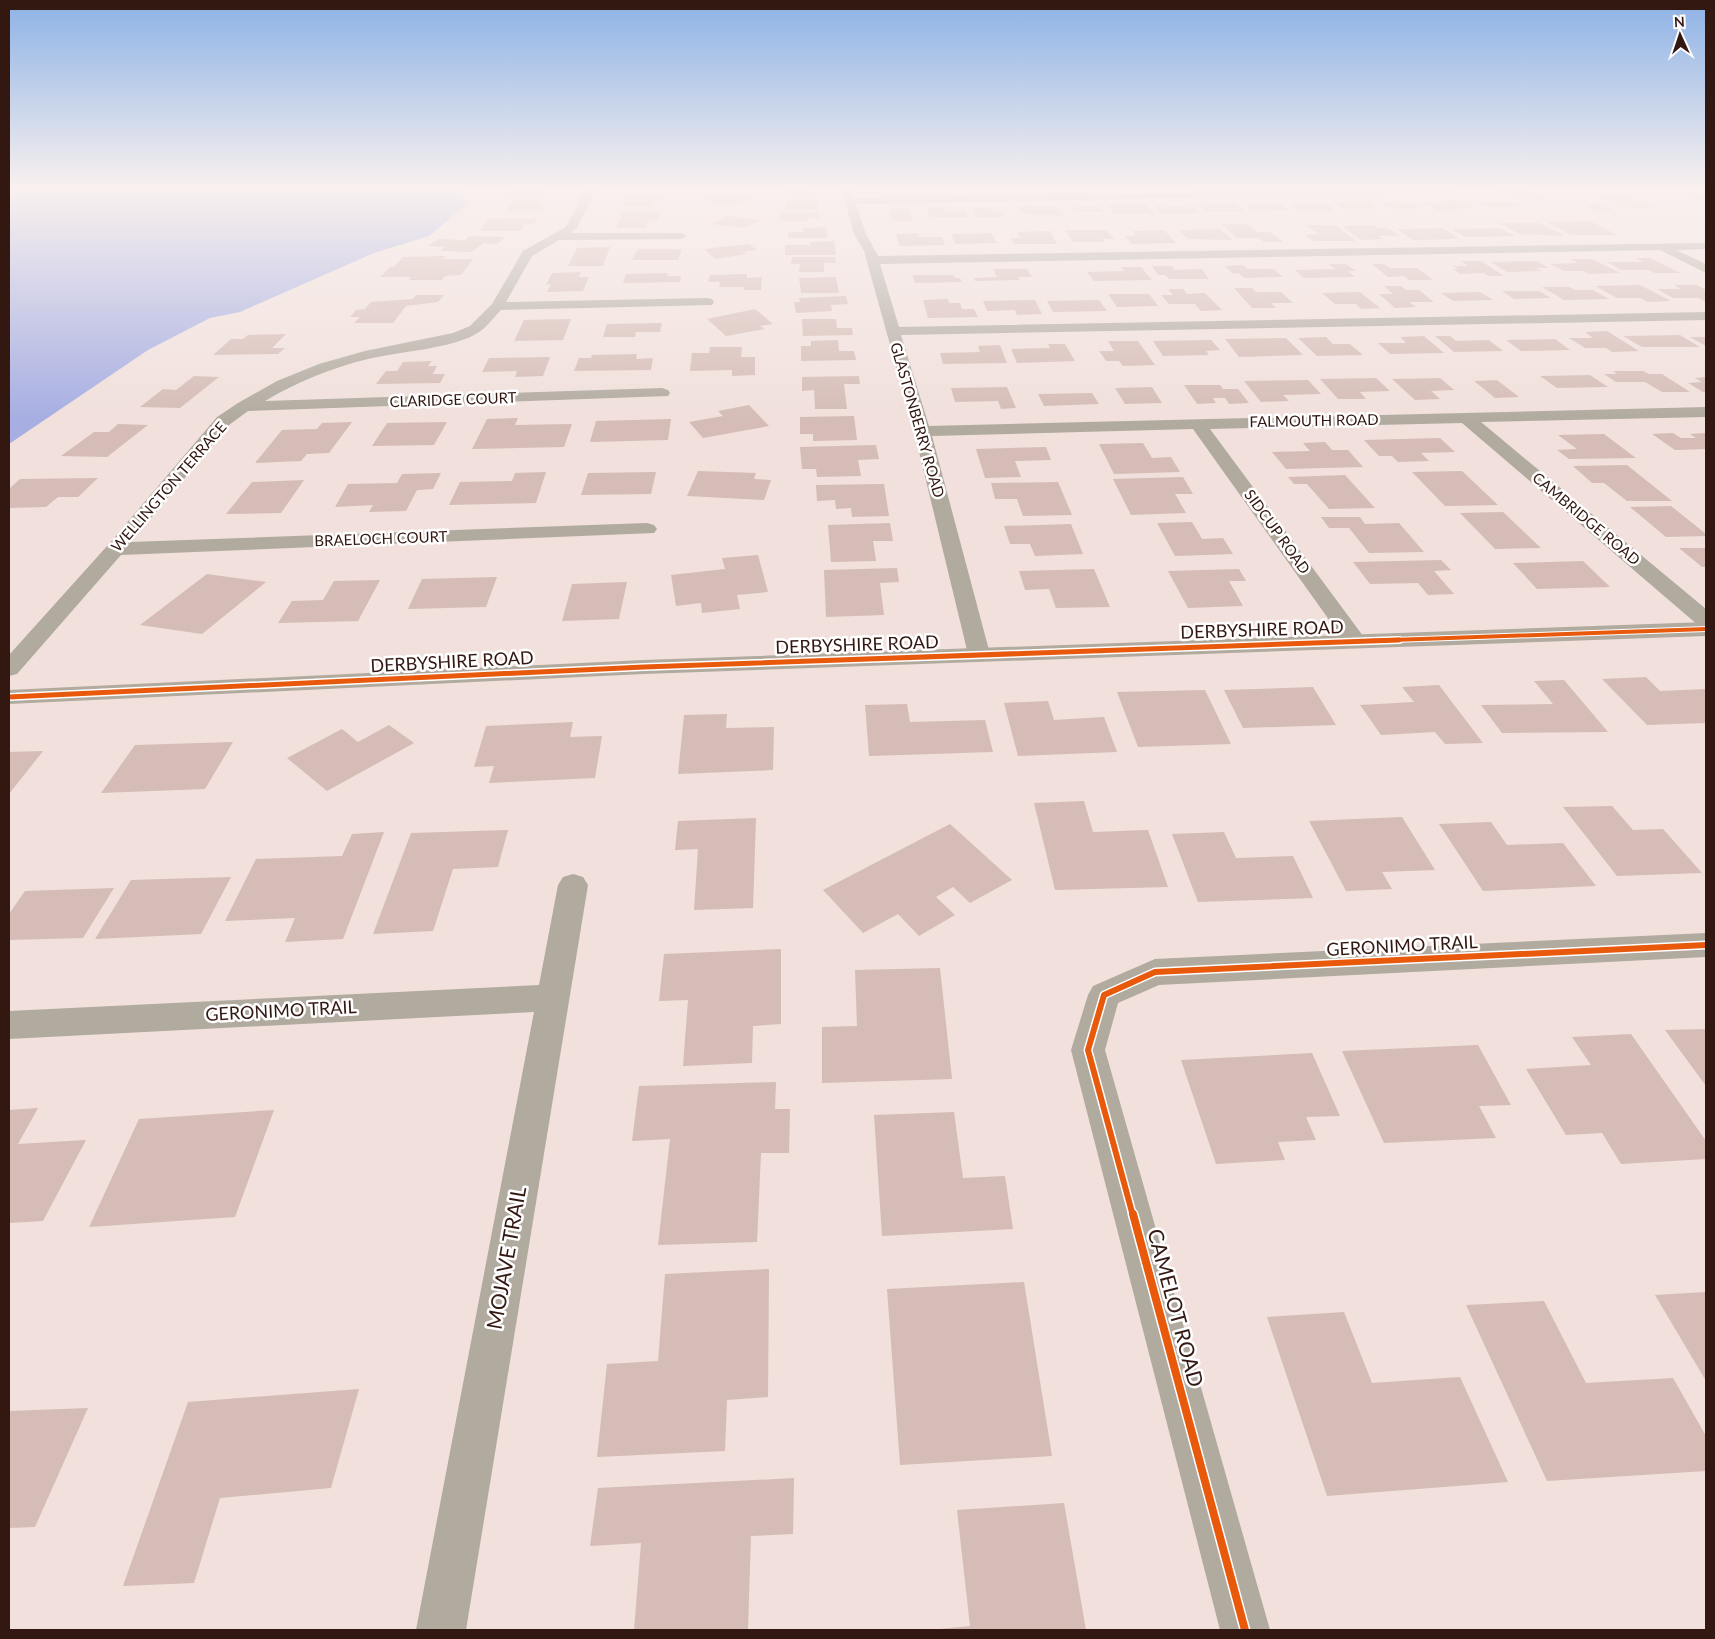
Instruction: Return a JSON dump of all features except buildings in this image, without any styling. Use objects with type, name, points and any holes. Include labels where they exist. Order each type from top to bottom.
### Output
[{"type":"street","name":"WELLINGTON TERRACE","points":[[9,668],[115,550],[223,421],[244,406],[282,384],[324,367],[457,336],[475,329],[496,306],[520,266]]},
{"type":"street","name":"GLASTONBERRY ROAD","points":[[874,266],[922,430],[979,654]]},
{"type":"street","points":[[496,306],[707,302]]},
{"type":"street","points":[[892,331],[1706,316]]},
{"type":"street","name":"CLARIDGE COURT","points":[[244,406],[662,393]]},
{"type":"street","name":"FALMOUTH ROAD","points":[[922,430],[1706,412]]},
{"type":"street","name":"CAMBRIDGE ROAD","points":[[1466,418],[1706,620]]},
{"type":"street","name":"SIDCUP ROAD","points":[[1198,424],[1355,640]]},
{"type":"street","name":"BRAELOCH COURT","points":[[115,550],[647,530]]},
{"type":"street","name":"DERBYSHIRE ROAD","points":[[9,697],[644,666],[1706,629]]},
{"type":"street","name":"MOJAVE TRAIL","points":[[441,1630],[573,885]]},
{"type":"street","name":"GERONIMO TRAIL","points":[[1104,995],[1155,972],[1706,945]]},
{"type":"street","name":"CAMELOT ROAD","points":[[1104,995],[1088,1050],[1245,1630]]},
{"type":"street","name":"GERONIMO TRAIL","points":[[9,1025],[553,998]]},
{"type":"water","points":[[9,266],[343,266],[240,312],[210,318],[148,350],[9,444]]},
{"type":"cycle path","points":[[9,697],[644,667],[1706,629]]},
{"type":"cycle path","points":[[1245,1630],[1088,1050],[1104,995],[1155,972],[1706,945]]}]
